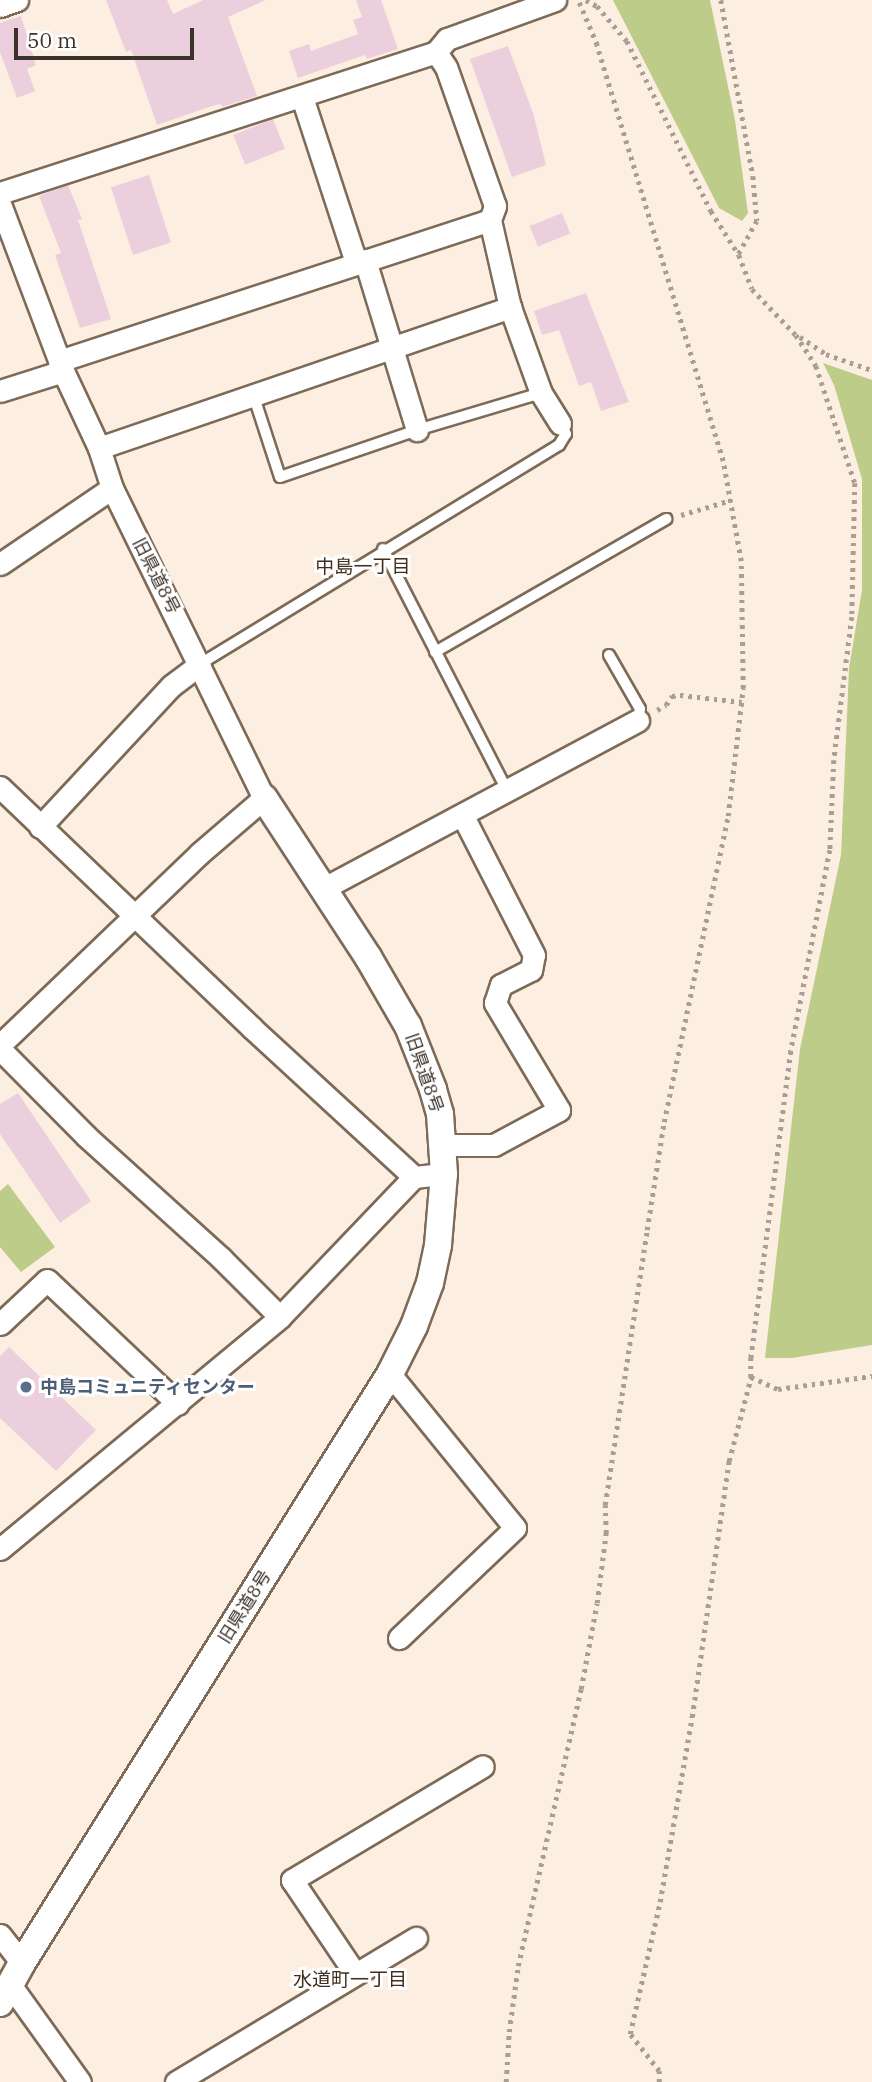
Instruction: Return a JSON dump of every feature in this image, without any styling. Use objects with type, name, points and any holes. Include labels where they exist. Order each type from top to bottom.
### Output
[{"type":"street","points":[[0,6],[17,0]]},
{"type":"street","points":[[0,193],[436,52],[447,39],[555,0]]},
{"type":"street","points":[[436,52],[446,67],[495,206],[490,220],[510,307],[541,393],[560,423]]},
{"type":"street","points":[[302,97],[393,347],[417,430]]},
{"type":"street","name":"旧県道8号","points":[[0,204],[61,366],[99,448],[112,488],[264,798],[324,888],[408,1026],[440,1114],[444,1174],[438,1245],[430,1283],[414,1326],[390,1374],[11,1984]]},
{"type":"street","points":[[0,391],[61,366],[360,261],[490,220]]},
{"type":"street","points":[[99,448],[510,307]]},
{"type":"street","points":[[0,564],[112,488]]},
{"type":"street","points":[[40,827],[171,686],[200,664]]},
{"type":"street","points":[[324,888],[638,720]]},
{"type":"street","points":[[0,787],[252,1028],[414,1177]]},
{"type":"street","points":[[264,798],[199,854],[0,1047],[86,1136],[220,1258],[280,1317]]},
{"type":"street","points":[[441,1145],[494,1145],[559,1110],[495,1003],[501,985],[531,970],[534,955],[463,816]]},
{"type":"street","points":[[3,1541],[178,1404],[280,1317],[414,1177],[444,1174]]},
{"type":"street","points":[[0,1324],[47,1280],[178,1404]]},
{"type":"street","points":[[390,1374],[515,1528],[399,1638]]},
{"type":"street","points":[[355,1972],[292,1880],[483,1766]]},
{"type":"street","points":[[0,1935],[11,1984],[80,2082]]},
{"type":"street","points":[[176,2082],[355,1972],[416,1938]]},
{"type":"lane","points":[[253,394],[281,478],[417,430],[541,393]]},
{"type":"lane","points":[[200,664],[383,549],[559,445],[566,434],[560,423]]},
{"type":"lane","points":[[435,652],[666,519]]},
{"type":"lane","points":[[383,549],[507,790]]},
{"type":"lane","points":[[609,655],[640,709],[638,720]]},
{"type":"path","points":[[506,2082],[509,2032],[518,1966],[582,1689],[597,1603],[606,1533],[606,1505],[646,1230],[664,1122],[728,816],[742,702],[744,624],[741,561],[723,461],[597,45],[578,0]]},
{"type":"path","points":[[586,0],[606,15],[627,41],[711,211],[739,255],[752,289],[796,335],[816,366],[855,483],[852,617],[834,760],[830,850],[791,1051],[751,1357],[751,1377],[729,1461],[690,1730],[660,1902],[630,2034],[659,2071],[659,2082]]},
{"type":"path","points":[[721,0],[753,176],[757,222],[739,255]]},
{"type":"path","points":[[796,335],[826,354],[872,370]]},
{"type":"path","points":[[666,519],[731,500]]},
{"type":"path","points":[[638,720],[666,705],[672,696],[742,702]]},
{"type":"path","points":[[751,1377],[778,1389],[872,1376]]},
{"type":"green space","points":[[613,0],[710,0],[735,120],[748,213],[742,221],[719,208]]},
{"type":"green space","points":[[823,363],[872,380],[872,1345],[792,1358],[765,1358],[800,1049],[841,855],[849,668],[862,590],[862,479],[834,385]]},
{"type":"green space","points":[[8,1184],[55,1247],[21,1272],[0,1247],[0,1191]]},
{"type":"building","points":[[106,0],[167,0],[173,14],[203,0],[266,0],[228,17],[257,96],[222,107],[221,104],[212,106],[157,125],[131,50],[126,52]]},
{"type":"building","points":[[356,0],[381,0],[398,49],[367,59],[365,55],[298,78],[289,51],[309,44],[311,51],[358,34],[353,20],[362,17]]},
{"type":"building","points":[[21,16],[36,65],[27,69],[35,91],[17,98],[0,52],[0,23]]},
{"type":"building","points":[[508,46],[533,113],[546,165],[512,177],[470,59]]},
{"type":"building","points":[[273,119],[285,149],[245,165],[233,135]]},
{"type":"building","points":[[149,175],[171,243],[133,255],[111,187]]},
{"type":"building","points":[[68,185],[82,219],[78,220],[111,319],[80,328],[55,255],[61,253],[39,196]]},
{"type":"building","points":[[562,213],[570,233],[538,247],[530,226]]},
{"type":"building","points":[[586,293],[629,402],[601,411],[591,382],[579,386],[559,330],[542,335],[534,311]]},
{"type":"building","points":[[18,1093],[91,1201],[60,1223],[0,1134],[0,1104]]},
{"type":"building","name":"中島コミュニティセンター","points":[[9,1347],[96,1430],[56,1471],[0,1418],[0,1356]]},
{"type":"place","name":"中島コミュニティセンター","points":[[26,1387]]},
{"type":"district","name":"中島一丁目","points":[[363,567]]},
{"type":"district","name":"水道町一丁目","points":[[350,1980]]}]
